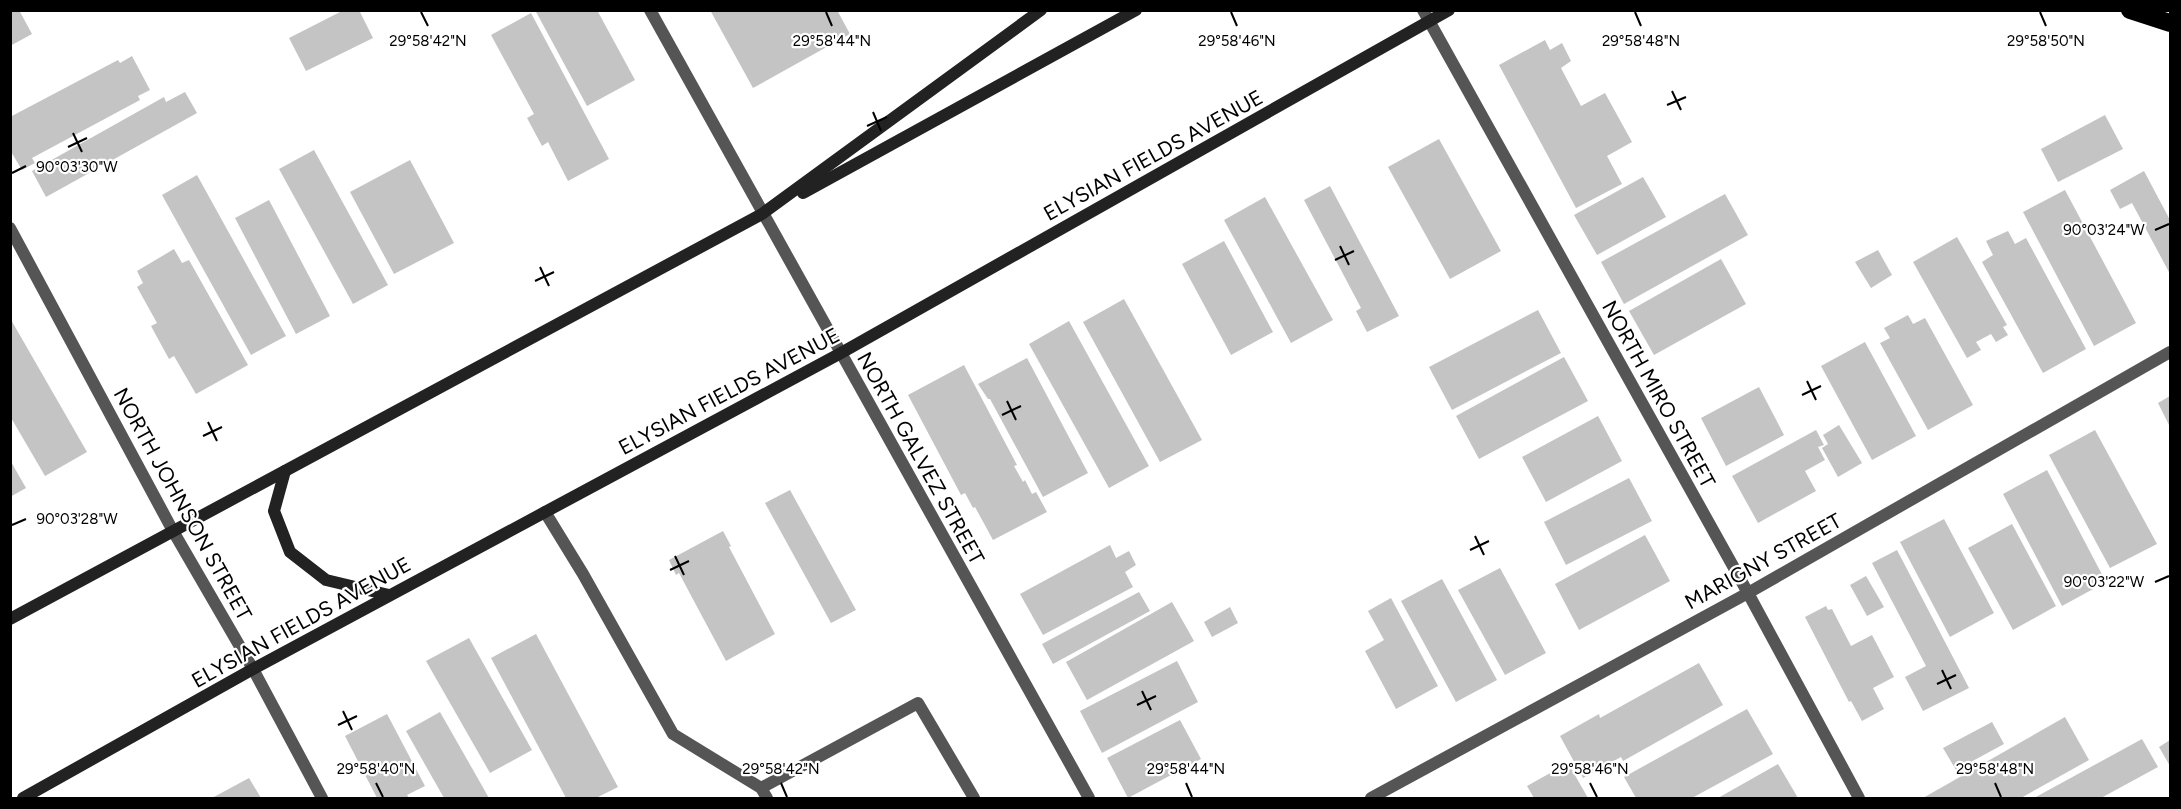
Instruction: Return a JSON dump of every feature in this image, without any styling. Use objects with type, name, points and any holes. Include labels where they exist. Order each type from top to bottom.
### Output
[{"type":"highway","points":[[2130,10],[2170,24]]},
{"type":"main road","points":[[762,214],[1041,10]]},
{"type":"main road","points":[[10,619],[1136,10]]},
{"type":"main road","name":"ELYSIAN FIELDS AVENUE","points":[[23,798],[389,595],[841,353],[1426,16],[1449,10]]},
{"type":"main road","points":[[285,471],[274,511],[290,552],[326,580],[389,595]]},
{"type":"street","name":"NORTH GALVEZ STREET","points":[[650,10],[1089,798]]},
{"type":"street","name":"NORTH MIRO STREET","points":[[1426,16],[1748,593],[1859,798]]},
{"type":"street","name":"NORTH JOHNSON STREET","points":[[10,228],[322,798]]},
{"type":"street","name":"MARIGNY STREET","points":[[1371,798],[1748,593],[2170,352]]},
{"type":"street","points":[[545,512],[583,574],[673,734],[764,794],[918,703],[974,798]]},
{"type":"building","points":[[10,10],[19,10],[32,34],[10,46]]},
{"type":"building","points":[[344,10],[359,10],[373,38],[306,71],[289,38]]},
{"type":"building","points":[[535,10],[597,10],[635,80],[587,106]]},
{"type":"building","points":[[710,10],[837,10],[850,34],[753,88]]},
{"type":"building","points":[[531,13],[609,159],[568,181],[548,142],[542,146],[527,118],[534,114],[491,35]]},
{"type":"building","points":[[1545,40],[1550,50],[1562,43],[1571,61],[1561,68],[1581,106],[1605,93],[1632,142],[1607,156],[1622,184],[1576,208],[1499,65]]},
{"type":"building","points":[[132,56],[150,90],[138,96],[140,100],[32,158],[35,163],[22,170],[10,150],[10,117],[118,60],[120,63]]},
{"type":"building","points":[[185,92],[197,113],[46,197],[32,171],[164,97],[166,102]]},
{"type":"building","points":[[2105,115],[2123,149],[2058,182],[2041,149]]},
{"type":"building","points":[[1439,139],[1501,251],[1450,279],[1388,167]]},
{"type":"building","points":[[314,150],[388,285],[353,304],[279,169]]},
{"type":"building","points":[[410,160],[454,243],[394,274],[350,192]]},
{"type":"building","points":[[2144,171],[2170,220],[2170,274],[2132,203],[2120,209],[2110,190]]},
{"type":"building","points":[[197,175],[286,336],[251,355],[162,195]]},
{"type":"building","points":[[1643,177],[1666,217],[1597,255],[1574,215]]},
{"type":"building","points":[[1330,186],[1399,316],[1367,332],[1356,311],[1361,308],[1304,200]]},
{"type":"building","points":[[2065,190],[2136,323],[2094,346],[2023,212]]},
{"type":"building","points":[[1725,194],[1748,235],[1624,304],[1601,262]]},
{"type":"building","points":[[1265,197],[1333,320],[1291,343],[1224,220]]},
{"type":"building","points":[[269,200],[330,316],[296,334],[235,218]]},
{"type":"building","points":[[2008,231],[2015,244],[2026,238],[2086,349],[2043,373],[1982,262],[1993,255],[1986,241]]},
{"type":"building","points":[[1957,237],[2007,325],[2003,327],[2008,335],[1996,342],[1991,334],[1976,342],[1981,350],[1967,358],[1913,262]]},
{"type":"building","points":[[1224,241],[1273,332],[1231,355],[1182,264]]},
{"type":"building","points":[[174,249],[182,263],[189,260],[248,365],[196,394],[174,356],[169,359],[151,326],[157,323],[137,287],[143,283],[137,271]]},
{"type":"building","points":[[1878,250],[1892,275],[1871,288],[1855,262]]},
{"type":"building","points":[[1721,259],[1746,304],[1654,355],[1629,311]]},
{"type":"building","points":[[1124,299],[1202,440],[1160,462],[1083,322]]},
{"type":"building","points":[[1538,310],[1561,353],[1452,410],[1429,367]]},
{"type":"building","points":[[1908,315],[1913,324],[1925,318],[1973,405],[1928,430],[1880,343],[1890,338],[1884,328]]},
{"type":"building","points":[[10,318],[87,452],[45,476],[10,416]]},
{"type":"building","points":[[1069,321],[1149,466],[1109,488],[1029,344]]},
{"type":"building","points":[[1865,342],[1916,436],[1872,460],[1821,366]]},
{"type":"building","points":[[1564,357],[1588,401],[1479,459],[1456,416]]},
{"type":"building","points":[[1027,358],[1088,473],[1043,497],[990,399],[978,384]]},
{"type":"building","points":[[964,365],[1017,465],[1014,466],[1023,482],[1025,480],[1032,494],[1036,492],[1047,512],[993,540],[975,507],[973,508],[965,493],[961,495],[908,395]]},
{"type":"building","points":[[1759,387],[1784,435],[1726,466],[1701,418]]},
{"type":"building","points":[[2170,396],[2170,427],[2158,403]]},
{"type":"building","points":[[1598,416],[1622,461],[1546,502],[1522,457]]},
{"type":"building","points":[[1839,425],[1862,463],[1838,477],[1822,448],[1828,444],[1823,435]]},
{"type":"building","points":[[1816,430],[1824,445],[1818,447],[1825,460],[1805,471],[1816,491],[1758,523],[1732,476]]},
{"type":"building","points":[[2095,430],[2157,544],[2110,568],[2049,455]]},
{"type":"building","points":[[10,460],[26,488],[10,497]]},
{"type":"building","points":[[2047,470],[2106,582],[2062,606],[2003,494]]},
{"type":"building","points":[[1629,478],[1652,521],[1566,565],[1544,522]]},
{"type":"building","points":[[790,490],[856,610],[831,623],[765,503]]},
{"type":"building","points":[[1944,519],[1994,613],[1950,637],[1900,542]]},
{"type":"building","points":[[2012,524],[2056,606],[2013,630],[1968,548]]},
{"type":"building","points":[[723,531],[731,546],[729,547],[775,634],[726,661],[679,573],[676,575],[669,560]]},
{"type":"building","points":[[1645,535],[1670,581],[1579,630],[1555,584]]},
{"type":"building","points":[[1110,545],[1116,558],[1129,551],[1136,565],[1125,572],[1133,587],[1043,635],[1020,594]]},
{"type":"building","points":[[1897,550],[1969,688],[1923,711],[1905,677],[1926,666],[1872,563]]},
{"type":"building","points":[[1500,568],[1546,653],[1505,675],[1458,590]]},
{"type":"building","points":[[1866,576],[1884,607],[1867,616],[1850,585]]},
{"type":"building","points":[[1442,579],[1497,680],[1456,702],[1401,601]]},
{"type":"building","points":[[1139,592],[1150,611],[1053,664],[1042,644]]},
{"type":"building","points":[[1391,598],[1438,686],[1396,709],[1365,651],[1384,640],[1368,611]]},
{"type":"building","points":[[1172,602],[1194,641],[1087,700],[1066,662]]},
{"type":"building","points":[[1826,606],[1828,610],[1832,609],[1851,646],[1872,635],[1894,677],[1873,688],[1884,709],[1862,721],[1851,701],[1849,702],[1805,617]]},
{"type":"building","points":[[1230,607],[1238,623],[1212,637],[1204,622]]},
{"type":"building","points":[[536,634],[618,787],[596,798],[566,798],[491,658]]},
{"type":"building","points":[[469,638],[532,750],[490,773],[426,661]]},
{"type":"building","points":[[1177,661],[1198,702],[1102,753],[1080,711]]},
{"type":"building","points":[[1699,663],[1723,705],[1623,761],[1621,757],[1583,778],[1560,736],[1599,714],[1600,718]]},
{"type":"building","points":[[1747,709],[1773,754],[1692,798],[1636,798],[1624,777]]},
{"type":"building","points":[[440,712],[489,798],[444,798],[406,731]]},
{"type":"building","points":[[387,714],[425,786],[407,795],[409,798],[377,798],[345,736]]},
{"type":"building","points":[[2065,717],[2089,760],[2021,798],[1923,798]]},
{"type":"building","points":[[1180,720],[1201,759],[1128,798],[1107,758]]},
{"type":"building","points":[[1992,722],[2004,744],[1956,770],[1943,748]]},
{"type":"building","points":[[2142,739],[2158,767],[2101,798],[2034,798]]},
{"type":"building","points":[[2170,740],[2170,766],[2159,747]]},
{"type":"building","points":[[1568,763],[1588,798],[1534,798],[1527,786]]},
{"type":"building","points":[[1778,764],[1798,798],[1718,798]]},
{"type":"building","points":[[249,778],[261,798],[212,798]]}]
